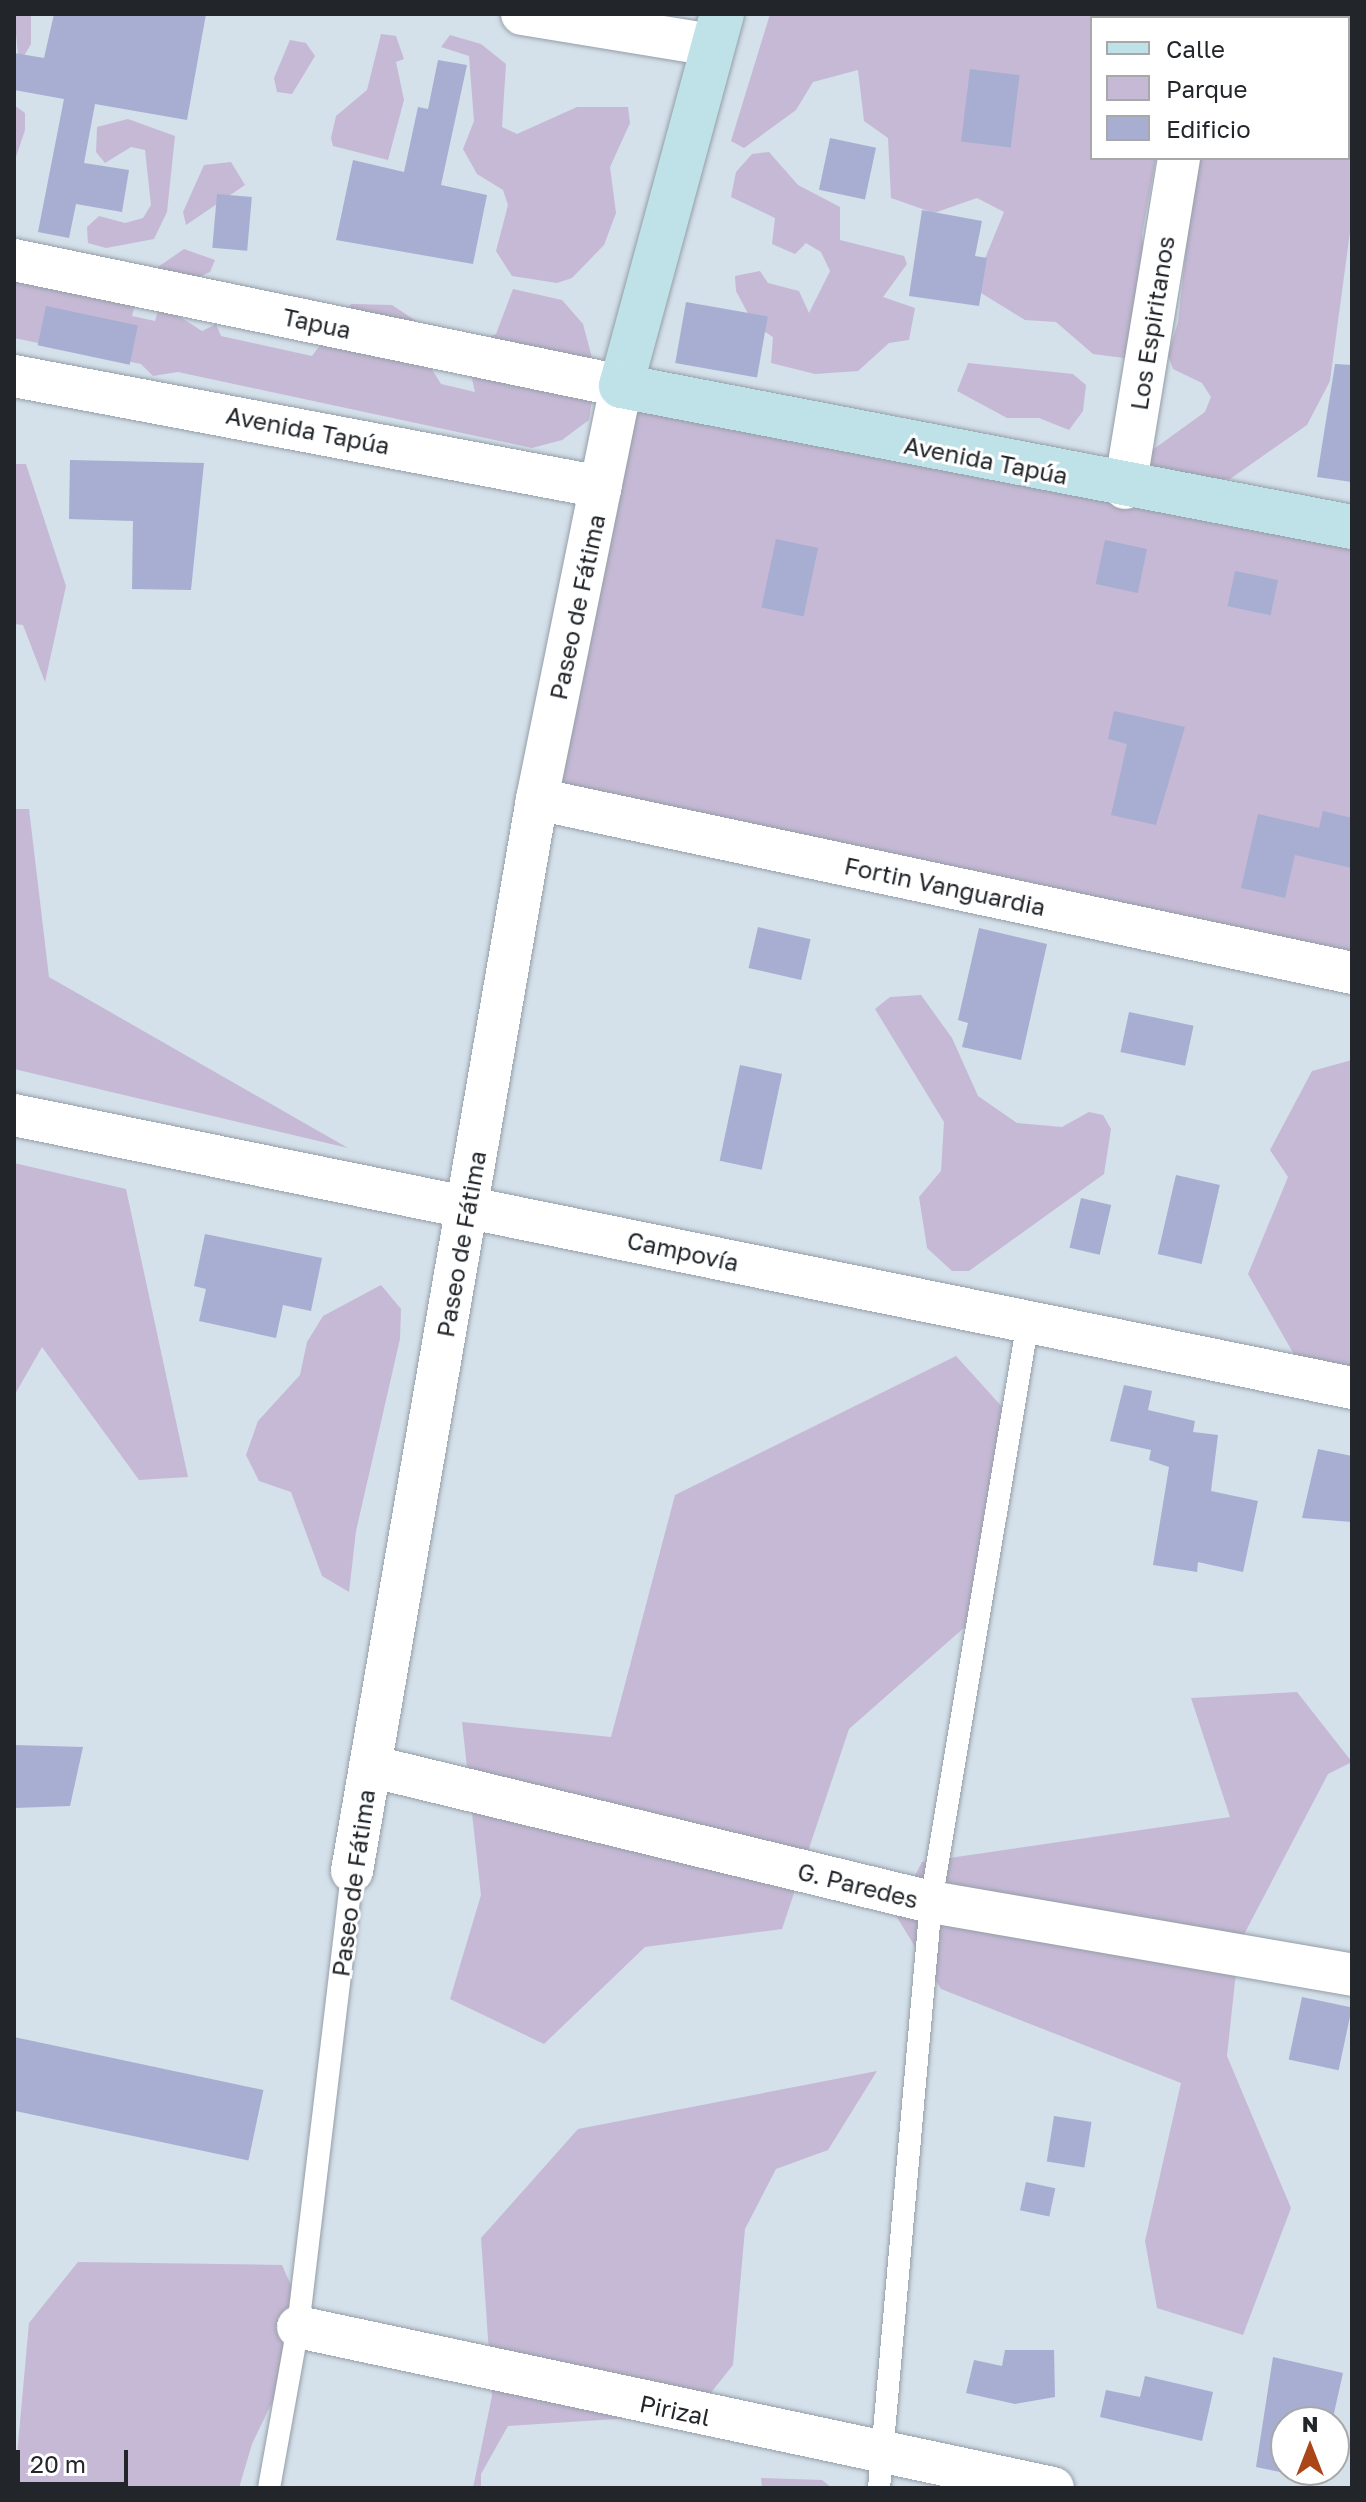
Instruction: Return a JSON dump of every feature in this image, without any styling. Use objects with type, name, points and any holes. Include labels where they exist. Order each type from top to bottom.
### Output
[{"type":"street","points":[[522,14],[717,30]]},
{"type":"street","name":"Paseo de Fátima","points":[[352,1871],[537,799],[621,386],[717,30]]},
{"type":"street","name":"Los Espiritanos","points":[[1125,488],[1179,160]]},
{"type":"street","name":"Tapua","points":[[14,260],[621,386]]},
{"type":"street","name":"Avenida Tapúa","points":[[14,376],[601,487]]},
{"type":"street","name":"Avenida Tapúa","points":[[621,386],[1125,488],[1352,527]]},
{"type":"street","name":"Fortin Vanguardia","points":[[537,799],[1352,973]]},
{"type":"street","name":"Campovía","points":[[14,1115],[1352,1388]]},
{"type":"street","name":"G. Paredes","points":[[370,1766],[931,1902],[1352,1975]]},
{"type":"street","name":"Pirizal","points":[[298,2327],[882,2472],[1053,2488]]},
{"type":"lane","points":[[882,2472],[931,1902],[1028,1321]]},
{"type":"lane","name":"Paseo de Fátima","points":[[269,2488],[298,2327],[352,1871]]},
{"type":"green space","points":[[14,14],[31,14],[31,44],[19,64]]},
{"type":"green space","points":[[770,14],[1169,14],[1090,16],[1090,160],[1156,160],[1142,235],[1149,301],[1136,346],[1124,358],[1093,354],[1056,322],[1025,320],[973,288],[1004,212],[977,198],[934,213],[891,198],[888,138],[864,121],[858,70],[813,82],[796,110],[744,148],[731,141]]},
{"type":"green space","points":[[381,34],[396,36],[404,59],[396,62],[404,100],[388,160],[333,146],[331,138],[336,116],[367,90]]},
{"type":"green space","points":[[450,35],[481,44],[506,64],[502,127],[517,134],[577,107],[628,107],[630,123],[610,167],[616,213],[604,245],[572,278],[557,283],[512,276],[496,251],[508,205],[503,190],[477,174],[463,149],[474,121],[469,56],[441,47]]},
{"type":"green space","points":[[290,40],[306,43],[315,56],[292,94],[277,92],[274,78]]},
{"type":"green space","points":[[14,105],[25,113],[25,130],[14,163]]},
{"type":"green space","points":[[128,119],[175,136],[167,212],[154,239],[106,248],[88,243],[87,227],[99,216],[125,223],[143,218],[151,205],[145,150],[131,147],[105,163],[96,152],[97,127]]},
{"type":"green space","points":[[769,152],[798,185],[840,207],[840,240],[904,256],[907,264],[883,297],[915,308],[909,340],[889,343],[858,371],[815,374],[771,363],[773,337],[754,325],[736,291],[735,276],[760,271],[768,283],[799,291],[809,313],[830,271],[821,252],[806,243],[795,254],[772,244],[775,218],[731,197],[736,172],[752,154]]},
{"type":"green space","points":[[1350,156],[1352,217],[1330,381],[1307,425],[1230,479],[1197,480],[1149,466],[1151,451],[1205,412],[1211,397],[1202,383],[1173,369],[1168,355],[1178,322],[1196,160],[1350,160]]},
{"type":"green space","points":[[231,162],[245,185],[186,225],[183,212],[204,165]]},
{"type":"green space","points":[[184,249],[215,260],[210,272],[181,285],[158,267]]},
{"type":"green space","points":[[14,266],[136,301],[132,316],[155,321],[160,304],[202,331],[216,324],[221,336],[312,356],[351,304],[392,305],[419,323],[423,355],[441,384],[475,392],[465,347],[496,334],[513,289],[562,300],[583,324],[596,373],[589,420],[562,440],[532,448],[178,372],[153,376],[141,364],[14,338]]},
{"type":"green space","points":[[968,363],[1073,374],[1086,385],[1083,411],[1069,430],[1039,418],[1007,418],[957,391]]},
{"type":"green space","points":[[621,386],[1352,524],[1352,973],[537,799]]},
{"type":"green space","points":[[14,464],[26,464],[66,586],[45,682],[23,625],[14,624]]},
{"type":"green space","points":[[14,809],[29,809],[49,977],[348,1148],[14,1069]]},
{"type":"green space","points":[[921,995],[952,1038],[978,1096],[1017,1123],[1062,1127],[1089,1112],[1103,1115],[1111,1129],[1104,1174],[969,1271],[952,1271],[927,1248],[919,1197],[941,1171],[944,1122],[875,1009],[890,997]]},
{"type":"green space","points":[[1352,1060],[1352,1390],[1312,1386],[1248,1274],[1288,1177],[1270,1150],[1312,1071]]},
{"type":"green space","points":[[14,1163],[126,1189],[188,1477],[139,1480],[42,1347],[14,1396]]},
{"type":"green space","points":[[381,1285],[401,1309],[400,1339],[356,1531],[349,1592],[322,1576],[291,1492],[259,1481],[246,1455],[258,1421],[300,1375],[307,1342],[323,1316]]},
{"type":"green space","points":[[956,1356],[1014,1420],[983,1611],[849,1729],[782,1929],[645,1947],[544,2044],[450,1999],[481,1895],[462,1722],[611,1737],[675,1495]]},
{"type":"green space","points":[[1297,1692],[1352,1762],[1328,1774],[1239,1944],[1227,2056],[1291,2208],[1243,2335],[1157,2308],[1145,2241],[1181,2083],[941,1989],[895,1914],[922,1862],[1230,1817],[1191,1698]]},
{"type":"green space","points":[[877,2071],[828,2150],[776,2169],[745,2229],[733,2365],[694,2414],[508,2426],[481,2474],[481,2488],[473,2488],[492,2396],[481,2238],[578,2129]]},
{"type":"green space","points":[[78,2262],[282,2265],[309,2326],[252,2444],[239,2488],[14,2488],[29,2323]]},
{"type":"green space","points":[[761,2478],[822,2480],[832,2488],[762,2488]]},
{"type":"building","points":[[54,14],[206,14],[187,120],[95,104],[84,163],[129,170],[122,212],[76,204],[69,238],[38,232],[64,99],[14,90],[14,53],[44,58]]},
{"type":"building","points":[[438,60],[467,65],[441,185],[487,195],[473,264],[336,240],[353,160],[404,172],[418,107],[428,109]]},
{"type":"building","points":[[970,69],[1020,75],[1011,148],[961,141]]},
{"type":"building","points":[[830,138],[876,148],[865,200],[819,190]]},
{"type":"building","points":[[217,194],[252,197],[247,251],[212,248]]},
{"type":"building","points":[[922,210],[982,221],[975,256],[987,258],[979,306],[909,296]]},
{"type":"building","points":[[686,302],[768,316],[757,377],[675,363]]},
{"type":"building","points":[[46,306],[138,326],[130,365],[38,345]]},
{"type":"building","points":[[1335,364],[1352,365],[1352,482],[1317,477]]},
{"type":"building","points":[[70,460],[204,463],[191,590],[132,589],[133,521],[69,519]]},
{"type":"building","points":[[776,539],[818,548],[804,616],[761,607]]},
{"type":"building","points":[[1105,540],[1147,549],[1138,593],[1096,584]]},
{"type":"building","points":[[1235,571],[1278,580],[1271,615],[1228,606]]},
{"type":"building","points":[[1114,711],[1185,727],[1156,825],[1111,815],[1127,744],[1108,739]]},
{"type":"building","points":[[1323,811],[1352,818],[1352,868],[1295,855],[1285,898],[1241,888],[1258,814],[1319,828]]},
{"type":"building","points":[[758,927],[811,939],[801,980],[749,968]]},
{"type":"building","points":[[979,928],[1047,944],[1021,1060],[962,1047],[968,1023],[958,1020]]},
{"type":"building","points":[[1129,1012],[1194,1026],[1185,1066],[1120,1052]]},
{"type":"building","points":[[740,1065],[782,1074],[762,1170],[720,1161]]},
{"type":"building","points":[[1176,1175],[1220,1185],[1202,1264],[1158,1254]]},
{"type":"building","points":[[1081,1198],[1111,1205],[1100,1255],[1070,1248]]},
{"type":"building","points":[[205,1234],[322,1258],[311,1311],[283,1305],[276,1338],[199,1321],[206,1289],[194,1286]]},
{"type":"building","points":[[1124,1385],[1152,1391],[1148,1410],[1195,1421],[1193,1432],[1218,1435],[1211,1491],[1258,1501],[1243,1572],[1198,1562],[1197,1572],[1153,1565],[1169,1467],[1149,1460],[1151,1450],[1110,1441]]},
{"type":"building","points":[[1318,1449],[1352,1456],[1352,1522],[1302,1518]]},
{"type":"building","points":[[14,1745],[83,1747],[70,1806],[14,1808]]},
{"type":"building","points":[[1302,1997],[1352,2008],[1339,2070],[1289,2060]]},
{"type":"building","points":[[14,2037],[263,2090],[248,2160],[14,2111]]},
{"type":"building","points":[[1054,2116],[1092,2122],[1084,2167],[1047,2161]]},
{"type":"building","points":[[1026,2182],[1055,2188],[1049,2217],[1020,2210]]},
{"type":"building","points":[[1005,2350],[1054,2350],[1055,2397],[1015,2404],[966,2393],[974,2360],[1002,2366]]},
{"type":"building","points":[[1273,2357],[1343,2373],[1336,2406],[1270,2406],[1270,2470],[1256,2467]]},
{"type":"building","points":[[1145,2376],[1213,2392],[1202,2441],[1100,2417],[1106,2390],[1140,2397]]}]
